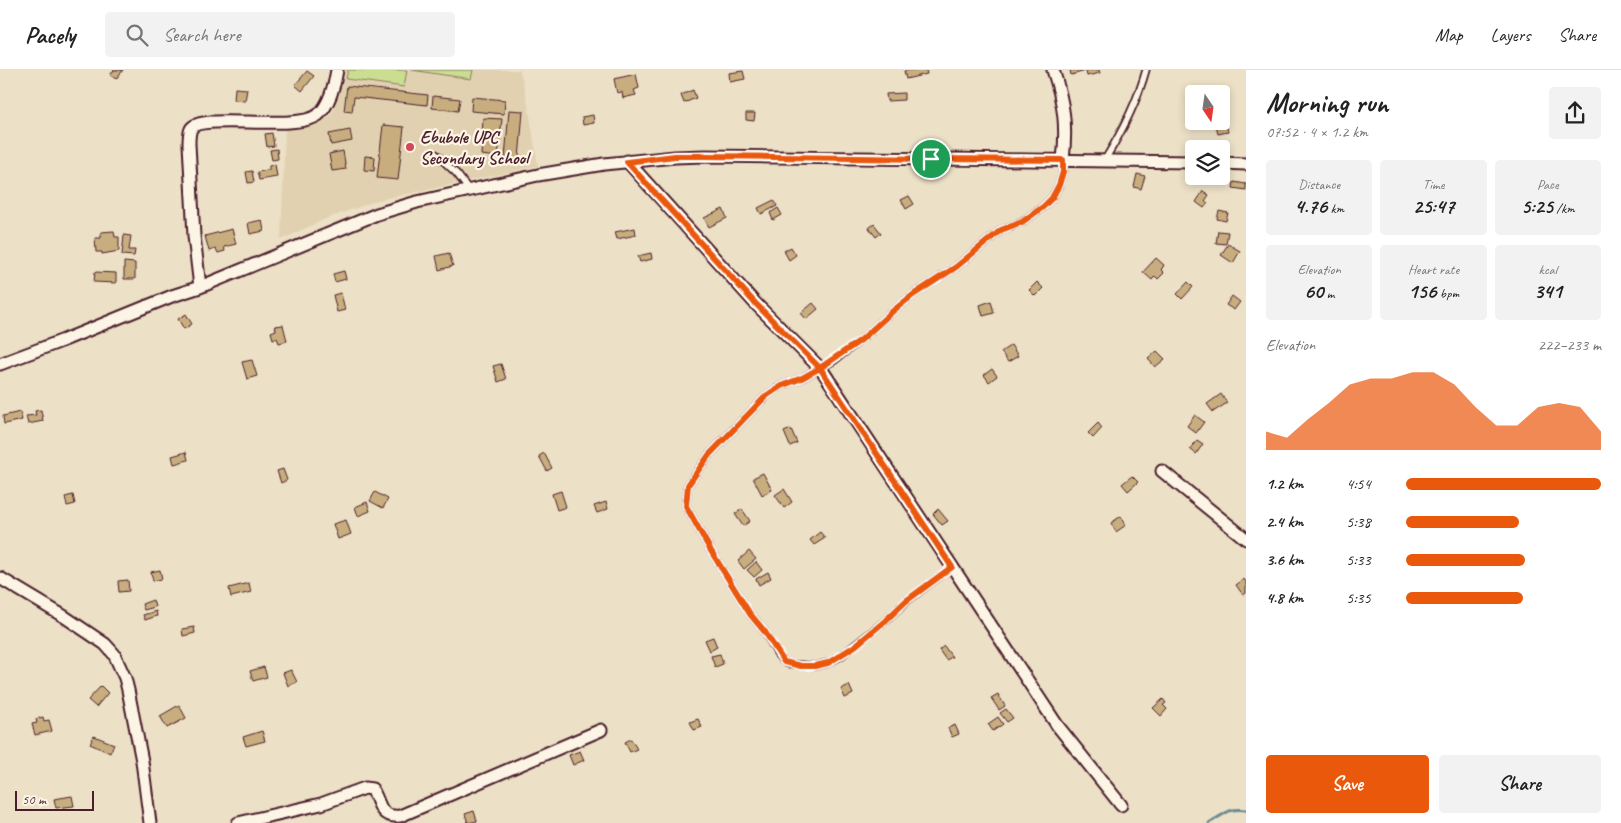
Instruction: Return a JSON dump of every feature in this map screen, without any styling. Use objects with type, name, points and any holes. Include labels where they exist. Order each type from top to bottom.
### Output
[{"type":"street","points":[[200,287],[194,236],[189,144],[190,129],[195,124],[213,121],[279,122],[302,120],[318,115],[329,99],[336,83],[337,70]]},
{"type":"street","points":[[1053,70],[1064,115],[1066,136],[1063,160]]},
{"type":"street","points":[[0,364],[172,296],[200,287],[377,214],[426,200],[538,175],[675,156],[1185,162]]},
{"type":"street","points":[[627,162],[755,303],[820,368],[1057,725],[1120,805]]},
{"type":"street","points":[[1230,163],[1246,164]]},
{"type":"street","points":[[1162,472],[1246,539]]},
{"type":"street","points":[[0,578],[93,635],[114,654],[125,678],[128,690],[142,761],[150,823]]},
{"type":"street","points":[[238,823],[321,804],[366,788],[372,789],[384,813],[391,817],[400,816],[600,730]]},
{"type":"lane","points":[[1104,161],[1134,109],[1146,70]]},
{"type":"lane","points":[[436,154],[452,168],[469,190]]},
{"type":"lane","points":[[952,567],[906,601],[855,646],[828,663],[815,666],[801,666],[784,662],[765,632],[750,614],[686,506],[688,485],[709,455],[766,396],[781,386],[802,378],[820,368],[861,340],[913,295],[956,267],[1001,230],[1022,222],[1043,207],[1052,198],[1059,185],[1063,172],[1063,160]]},
{"type":"shaded area","name":"Ebubole UPC Secondary School","points":[[340,70],[520,70],[528,104],[538,166],[379,200],[325,219],[281,240],[285,129],[288,126],[312,124],[329,117],[333,112]]},
{"type":"green space","points":[[348,70],[407,70],[404,87],[346,79]]},
{"type":"green space","points":[[411,70],[473,70],[471,79]]},
{"type":"building","points":[[114,70],[123,70],[116,79],[110,75]]},
{"type":"building","points":[[926,70],[927,74],[906,79],[904,71]]},
{"type":"building","points":[[1070,70],[1099,70],[1100,73],[1087,76],[1086,71],[1071,75]]},
{"type":"building","points":[[307,71],[314,76],[302,91],[295,85]]},
{"type":"building","points":[[743,71],[745,79],[730,82],[729,73]]},
{"type":"building","points":[[636,74],[639,88],[634,90],[636,95],[623,98],[622,92],[617,93],[614,79]]},
{"type":"building","points":[[347,86],[428,95],[427,105],[354,97],[352,112],[344,111]]},
{"type":"building","points":[[235,88],[247,89],[245,101],[234,100]]},
{"type":"building","points":[[693,90],[696,98],[684,103],[681,95]]},
{"type":"building","points":[[904,93],[904,100],[887,101],[886,94]]},
{"type":"building","points":[[433,96],[460,99],[458,111],[432,108]]},
{"type":"building","points":[[472,97],[505,100],[504,114],[471,111]]},
{"type":"building","points":[[509,110],[523,111],[519,159],[505,158]]},
{"type":"building","points":[[746,113],[755,113],[754,121],[746,120]]},
{"type":"building","points":[[593,115],[594,123],[583,125],[582,117]]},
{"type":"building","points":[[483,118],[502,119],[498,157],[481,155]]},
{"type":"building","points":[[383,125],[404,127],[398,180],[377,178]]},
{"type":"building","points":[[350,130],[352,141],[331,145],[329,134]]},
{"type":"building","points":[[1217,130],[1228,130],[1228,132],[1218,134]]},
{"type":"building","points":[[272,133],[274,146],[267,147],[265,134]]},
{"type":"building","points":[[277,149],[278,159],[272,160],[270,150]]},
{"type":"building","points":[[343,151],[346,169],[332,171],[329,154]]},
{"type":"building","points":[[365,156],[375,157],[374,171],[364,170]]},
{"type":"building","points":[[275,164],[277,177],[259,180],[257,172],[269,170],[269,166]]},
{"type":"building","points":[[252,171],[254,182],[248,183],[246,172]]},
{"type":"building","points":[[1137,174],[1145,176],[1141,189],[1134,187]]},
{"type":"building","points":[[1234,182],[1246,184],[1246,190],[1233,188]]},
{"type":"building","points":[[1203,191],[1209,195],[1205,201],[1208,203],[1204,208],[1196,202]]},
{"type":"building","points":[[909,196],[914,204],[906,209],[901,200]]},
{"type":"building","points":[[774,200],[777,206],[761,214],[758,208]]},
{"type":"building","points":[[778,208],[782,215],[773,220],[770,213]]},
{"type":"building","points":[[723,209],[727,218],[709,227],[704,218]]},
{"type":"building","points":[[1219,211],[1228,213],[1226,221],[1217,219]]},
{"type":"building","points":[[262,220],[264,231],[250,234],[248,223]]},
{"type":"building","points":[[874,224],[881,233],[876,237],[869,228]]},
{"type":"building","points":[[635,228],[636,235],[617,239],[615,232]]},
{"type":"building","points":[[232,229],[236,244],[224,247],[225,251],[218,253],[216,249],[209,251],[205,236]]},
{"type":"building","points":[[114,231],[115,237],[119,237],[119,251],[102,254],[102,252],[96,252],[95,238],[101,238],[101,232]]},
{"type":"building","points":[[1218,231],[1228,232],[1226,244],[1216,243]]},
{"type":"building","points":[[124,235],[131,236],[129,250],[135,250],[134,256],[122,255]]},
{"type":"building","points":[[1228,244],[1240,251],[1233,263],[1221,255]]},
{"type":"building","points":[[791,247],[796,255],[789,260],[784,251]]},
{"type":"building","points":[[449,253],[453,266],[439,270],[436,256]]},
{"type":"building","points":[[651,253],[652,259],[640,262],[638,256]]},
{"type":"building","points":[[1156,258],[1164,265],[1161,270],[1164,273],[1158,279],[1155,276],[1152,280],[1143,272]]},
{"type":"building","points":[[124,262],[135,263],[135,279],[124,279]]},
{"type":"building","points":[[344,271],[346,279],[335,282],[333,274]]},
{"type":"building","points":[[95,272],[116,273],[116,283],[94,282]]},
{"type":"building","points":[[1037,282],[1043,288],[1035,296],[1029,290]]},
{"type":"building","points":[[1188,282],[1193,287],[1182,299],[1177,294]]},
{"type":"building","points":[[341,293],[345,310],[337,312],[333,295]]},
{"type":"building","points":[[1232,296],[1240,302],[1234,310],[1226,305]]},
{"type":"building","points":[[991,301],[994,313],[983,316],[980,305]]},
{"type":"building","points":[[813,303],[818,309],[806,319],[801,313]]},
{"type":"building","points":[[186,314],[192,324],[184,329],[178,319]]},
{"type":"building","points":[[283,325],[287,341],[279,343],[277,338],[273,339],[271,332],[276,330],[275,326]]},
{"type":"building","points":[[1011,345],[1018,356],[1008,362],[1001,352]]},
{"type":"building","points":[[1157,351],[1165,359],[1155,367],[1148,359]]},
{"type":"building","points":[[252,360],[257,376],[247,379],[242,362]]},
{"type":"building","points":[[501,364],[506,379],[498,382],[493,366]]},
{"type":"building","points":[[992,369],[997,376],[989,382],[984,375]]},
{"type":"building","points":[[1221,394],[1227,403],[1213,412],[1207,404]]},
{"type":"building","points":[[41,410],[43,421],[28,424],[26,416],[36,415],[35,411]]},
{"type":"building","points":[[20,412],[22,420],[4,424],[3,416]]},
{"type":"building","points":[[1195,415],[1204,422],[1196,433],[1187,426]]},
{"type":"building","points":[[1098,423],[1102,428],[1093,438],[1088,433]]},
{"type":"building","points":[[791,429],[797,443],[790,446],[784,432]]},
{"type":"building","points":[[1197,440],[1203,444],[1196,454],[1190,449]]},
{"type":"building","points":[[186,452],[188,460],[174,464],[172,456]]},
{"type":"building","points":[[544,453],[552,468],[547,471],[539,456]]},
{"type":"building","points":[[283,469],[287,480],[281,483],[277,471]]},
{"type":"building","points":[[763,473],[772,490],[762,495],[753,478]]},
{"type":"building","points":[[1132,476],[1138,482],[1128,491],[1122,484]]},
{"type":"building","points":[[784,489],[792,502],[784,508],[775,495]]},
{"type":"building","points":[[561,491],[566,507],[557,510],[552,494]]},
{"type":"building","points":[[375,492],[388,499],[383,508],[370,501]]},
{"type":"building","points":[[73,495],[75,504],[67,506],[65,497]]},
{"type":"building","points":[[367,502],[370,511],[358,516],[355,507]]},
{"type":"building","points":[[606,502],[608,509],[597,513],[594,506]]},
{"type":"building","points":[[742,509],[750,521],[743,526],[735,514]]},
{"type":"building","points":[[938,509],[948,521],[942,525],[933,514]]},
{"type":"building","points":[[1121,516],[1126,525],[1116,532],[1111,523]]},
{"type":"building","points":[[346,520],[351,534],[338,539],[333,524]]},
{"type":"building","points":[[820,532],[825,538],[814,545],[810,540]]},
{"type":"building","points":[[749,551],[756,559],[744,569],[738,561]]},
{"type":"building","points":[[756,562],[762,570],[754,577],[747,570]]},
{"type":"building","points":[[160,570],[162,579],[153,581],[151,572]]},
{"type":"building","points":[[768,572],[771,578],[759,585],[756,579]]},
{"type":"building","points":[[1244,579],[1246,582],[1246,593],[1243,595],[1236,585]]},
{"type":"building","points":[[128,580],[129,591],[119,592],[118,581]]},
{"type":"building","points":[[249,583],[251,592],[231,597],[229,588]]},
{"type":"building","points":[[153,600],[155,607],[144,610],[142,604]]},
{"type":"building","points":[[156,611],[157,616],[145,620],[143,615]]},
{"type":"building","points":[[194,627],[195,633],[183,636],[182,629]]},
{"type":"building","points":[[713,637],[717,647],[710,651],[705,640]]},
{"type":"building","points":[[944,646],[952,657],[946,660],[939,650]]},
{"type":"building","points":[[720,654],[723,664],[715,667],[711,656]]},
{"type":"building","points":[[264,667],[267,677],[253,681],[250,671]]},
{"type":"building","points":[[291,670],[297,682],[288,686],[283,673]]},
{"type":"building","points":[[849,685],[853,694],[845,698],[841,689]]},
{"type":"building","points":[[101,686],[108,693],[96,707],[88,700]]},
{"type":"building","points":[[998,694],[1005,706],[999,710],[991,698]]},
{"type":"building","points":[[1163,699],[1166,703],[1163,705],[1167,709],[1161,716],[1153,708]]},
{"type":"building","points":[[179,705],[186,718],[167,728],[160,716]]},
{"type":"building","points":[[1006,709],[1013,718],[1007,722],[1000,713]]},
{"type":"building","points":[[43,717],[44,721],[49,720],[52,731],[35,735],[32,724],[37,723],[36,719]]},
{"type":"building","points":[[998,717],[1003,724],[993,731],[988,724]]},
{"type":"building","points":[[698,719],[702,727],[694,730],[690,722]]},
{"type":"building","points":[[955,725],[959,734],[952,737],[948,728]]},
{"type":"building","points":[[262,731],[265,741],[246,746],[243,737]]},
{"type":"building","points":[[94,736],[114,744],[110,753],[90,744]]},
{"type":"building","points":[[631,739],[637,749],[630,752],[625,742]]},
{"type":"building","points":[[580,751],[584,760],[573,765],[569,755]]},
{"type":"building","points":[[72,796],[74,806],[56,808],[54,799]]},
{"type":"building","points":[[474,811],[477,821],[468,823],[465,814]]},
{"type":"waterway","points":[[1209,823],[1230,811],[1246,810]]},
{"type":"place","name":"Ebubole UPC Secondary School","points":[[410,147]]},
{"type":"route","points":[[931,159],[675,156],[627,162],[755,303],[820,368],[802,378],[781,386],[766,396],[709,455],[688,485],[686,495],[686,506],[711,551],[750,614],[765,632],[778,655],[784,662],[789,664],[815,666],[828,663],[841,656],[885,621],[906,601],[952,567],[820,368],[835,360],[913,295],[956,267],[1001,230],[1022,222],[1043,207],[1052,198],[1063,172],[1063,160],[931,159]]}]
